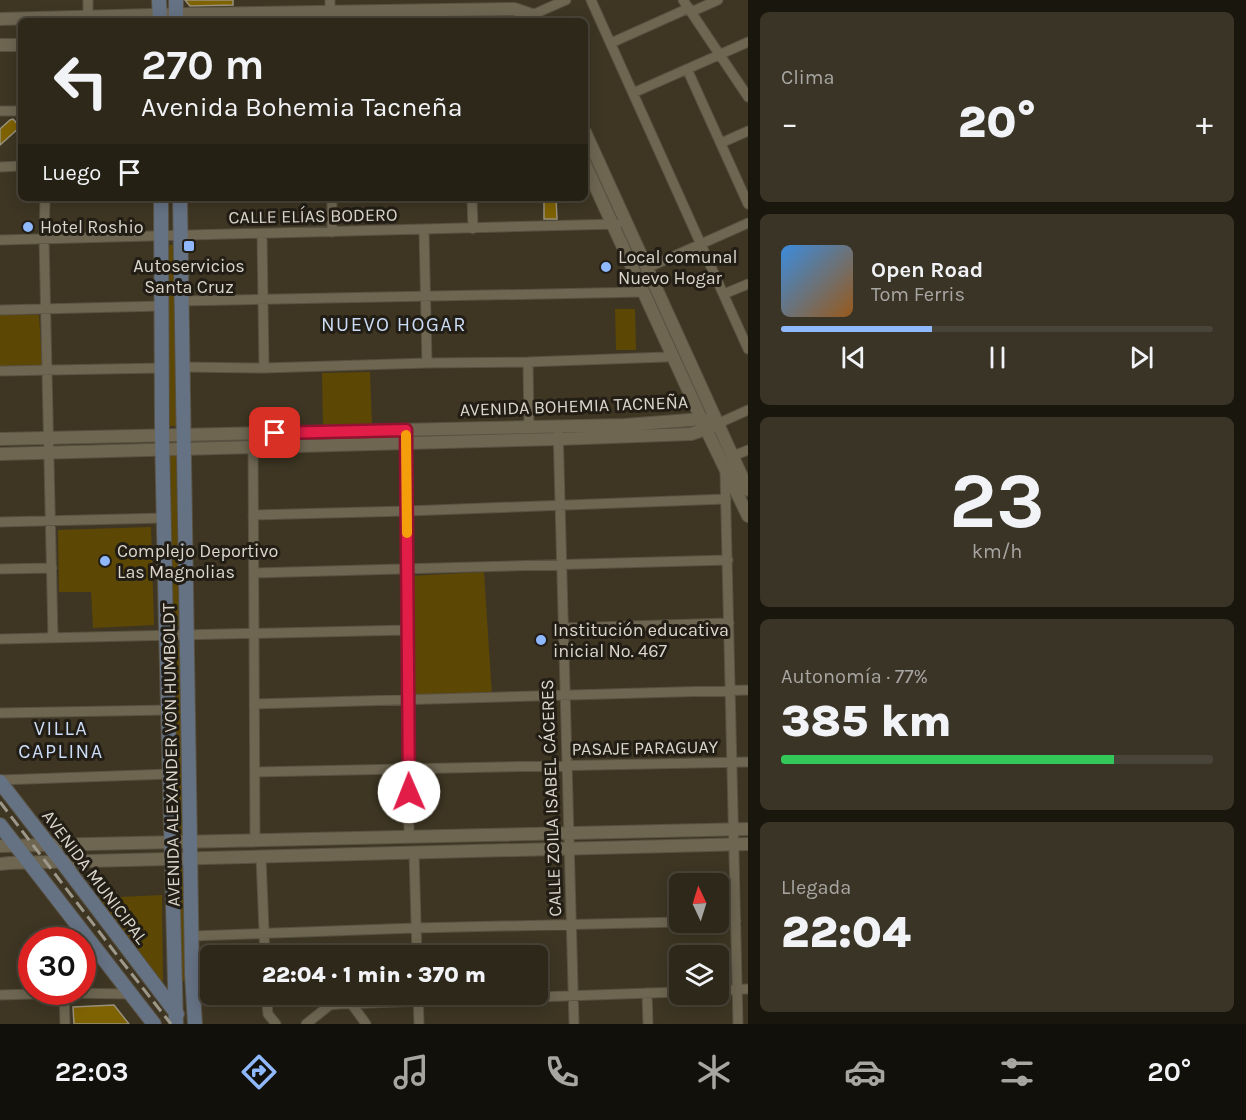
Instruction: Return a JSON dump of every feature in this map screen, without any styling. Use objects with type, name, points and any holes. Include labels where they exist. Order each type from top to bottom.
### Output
[{"type":"main road","points":[[159,0],[160,18]]},
{"type":"main road","points":[[176,0],[176,18]]},
{"type":"main road","name":"AVENIDA ALEXANDER VON HUMBOLDT","points":[[161,201],[166,635],[171,859],[179,1021]]},
{"type":"main road","name":"AVENIDA ALEXANDER VON HUMBOLDT","points":[[180,201],[195,1024]]},
{"type":"main road","name":"AVENIDA MUNICIPAL","points":[[0,781],[62,862],[154,994],[179,1021]]},
{"type":"main road","points":[[0,825],[151,1020]]},
{"type":"main road","points":[[131,994],[154,994],[193,988]]},
{"type":"street","points":[[88,0],[88,17]]},
{"type":"street","points":[[525,0],[532,18]]},
{"type":"street","points":[[534,18],[566,0]]},
{"type":"street","points":[[591,0],[748,347]]},
{"type":"street","points":[[611,43],[688,7],[718,0]]},
{"type":"street","points":[[72,18],[176,18],[512,4],[531,18]]},
{"type":"street","points":[[512,4],[519,18]]},
{"type":"street","points":[[688,7],[748,97]]},
{"type":"street","points":[[0,19],[18,19]]},
{"type":"street","points":[[633,93],[748,42]]},
{"type":"street","points":[[0,45],[18,45]]},
{"type":"street","points":[[687,69],[748,204]]},
{"type":"street","points":[[0,111],[18,111]]},
{"type":"street","points":[[721,143],[748,130]]},
{"type":"street","points":[[590,154],[647,268],[725,470],[748,516]]},
{"type":"street","points":[[0,167],[18,166]]},
{"type":"street","points":[[588,170],[673,355],[708,424],[733,456],[748,490]]},
{"type":"street","points":[[45,201],[53,638]]},
{"type":"street","points":[[332,201],[332,232]]},
{"type":"street","points":[[472,201],[473,229]]},
{"type":"street","name":"CALLE ELÍAS BODERO","points":[[0,240],[473,229],[626,223]]},
{"type":"street","points":[[647,268],[748,223]]},
{"type":"street","points":[[424,230],[427,363]]},
{"type":"street","points":[[262,234],[264,368]]},
{"type":"street","points":[[724,294],[748,284]]},
{"type":"street","points":[[181,302],[644,292]]},
{"type":"street","points":[[0,310],[162,306]]},
{"type":"street","points":[[182,367],[264,368],[528,362],[673,355]]},
{"type":"street","points":[[528,362],[529,427]]},
{"type":"street","points":[[0,371],[162,368]]},
{"type":"street","points":[[708,424],[748,410]]},
{"type":"street","name":"AVENIDA BOHEMIA TACNEÑA","points":[[184,442],[253,434],[406,436],[558,433],[625,425],[708,424]]},
{"type":"street","name":"AVENIDA BOHEMIA TACNEÑA","points":[[0,439],[184,442],[253,447],[529,427],[558,433]]},
{"type":"street","name":"CALLE ZOILA ISABEL CÁCERES","points":[[558,433],[574,1024]]},
{"type":"street","points":[[253,434],[255,840]]},
{"type":"street","points":[[406,436],[409,837]]},
{"type":"street","name":"AVENIDA BOHEMIA TACNEÑA","points":[[0,454],[49,453],[162,442]]},
{"type":"street","points":[[733,456],[748,450]]},
{"type":"street","points":[[725,470],[738,1024]]},
{"type":"street","points":[[253,514],[407,511],[726,499]]},
{"type":"street","points":[[0,522],[164,518]]},
{"type":"street","points":[[254,573],[728,560]]},
{"type":"street","points":[[0,569],[52,568]]},
{"type":"street","points":[[563,628],[729,623]]},
{"type":"street","points":[[0,639],[408,630]]},
{"type":"street","points":[[254,704],[748,690]]},
{"type":"street","points":[[0,713],[168,710]]},
{"type":"street","name":"PASAJE PARAGUAY","points":[[255,772],[748,762]]},
{"type":"street","points":[[0,781],[170,774]]},
{"type":"street","points":[[0,846],[748,829]]},
{"type":"street","points":[[0,864],[748,844]]},
{"type":"street","points":[[414,853],[417,945]]},
{"type":"street","points":[[261,857],[265,945]]},
{"type":"street","points":[[729,921],[736,921]]},
{"type":"street","points":[[192,936],[669,922]]},
{"type":"street","points":[[729,989],[748,989]]},
{"type":"street","points":[[548,996],[669,992]]},
{"type":"street","points":[[96,993],[131,994]]},
{"type":"street","points":[[647,993],[648,1024]]},
{"type":"street","points":[[0,994],[18,994]]},
{"type":"street","points":[[64,1005],[65,1024]]},
{"type":"street","points":[[267,1005],[268,1014],[276,1024]]},
{"type":"street","points":[[306,1024],[330,1005]]},
{"type":"street","points":[[352,1005],[366,1024]]},
{"type":"street","points":[[419,1005],[419,1024]]},
{"type":"shaded area","points":[[503,14],[508,18],[340,18]]},
{"type":"shaded area","points":[[166,245],[174,245],[177,426],[167,426]]},
{"type":"shaded area","points":[[615,309],[635,309],[636,350],[616,350]]},
{"type":"shaded area","points":[[0,315],[39,315],[42,366],[0,367]]},
{"type":"shaded area","points":[[370,372],[372,425],[323,426],[322,373]]},
{"type":"shaded area","points":[[168,455],[176,456],[180,626],[170,627]]},
{"type":"shaded area","name":"Complejo Deportivo Las Magnolias","points":[[151,527],[154,625],[93,628],[91,592],[59,592],[58,530]]},
{"type":"shaded area","points":[[484,572],[492,696],[413,698],[410,576]]},
{"type":"shaded area","points":[[170,646],[180,646],[184,835],[175,835]]},
{"type":"shaded area","points":[[176,866],[184,867],[188,981],[178,981]]},
{"type":"shaded area","points":[[162,895],[163,980],[162,982],[98,898]]},
{"type":"building","points":[[185,0],[233,0],[233,5],[190,6]]},
{"type":"building","points":[[13,119],[18,125],[18,129],[0,145],[0,129]]},
{"type":"building","points":[[544,201],[556,201],[557,219],[544,219]]},
{"type":"building","points":[[114,1005],[129,1024],[74,1024],[73,1007]]},
{"type":"railway","points":[[0,802],[171,1024]]},
{"type":"slow traffic","points":[[406,435],[407,533]]},
{"type":"place","name":"Hotel Roshio","points":[[28,227]]},
{"type":"place","name":"Autoservicios Santa Cruz","points":[[189,246]]},
{"type":"place","name":"Local comunal Nuevo Hogar","points":[[606,267]]},
{"type":"place","name":"Complejo Deportivo Las Magnolias","points":[[105,561]]},
{"type":"place","name":"Institución educativa inicial No. 467","points":[[541,640]]},
{"type":"district","name":"NUEVO HOGAR","points":[[394,324]]},
{"type":"district","name":"VILLA CAPLINA","points":[[61,740]]},
{"type":"route","points":[[275,433],[406,430],[409,792]]}]
